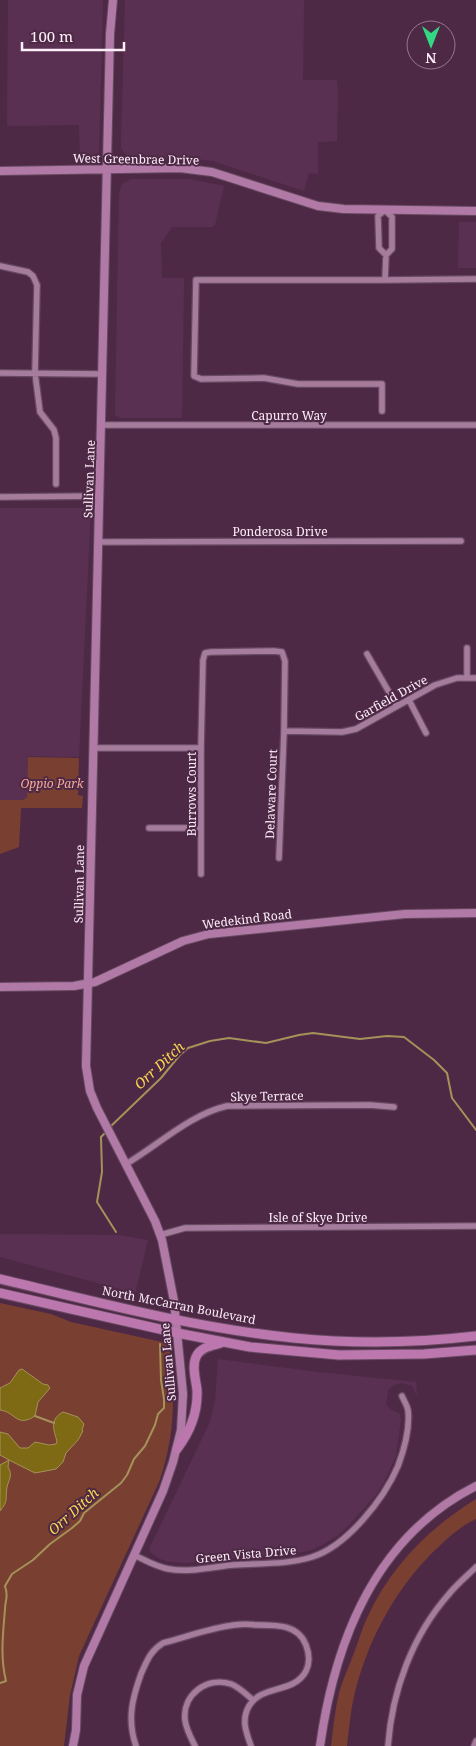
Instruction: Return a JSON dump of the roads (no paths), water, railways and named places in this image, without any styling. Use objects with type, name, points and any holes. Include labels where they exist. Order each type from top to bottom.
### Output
[{"type":"main road","name":"North McCarran Boulevard","points":[[0,1279],[176,1320],[258,1334],[323,1340],[406,1342],[476,1336]]},
{"type":"main road","name":"North McCarran Boulevard","points":[[0,1293],[177,1333],[250,1347],[339,1355],[424,1354],[476,1350]]},
{"type":"main road","points":[[177,1449],[187,1435],[195,1412],[197,1398],[194,1366],[196,1357],[202,1350],[222,1342]]},
{"type":"street","name":"Sullivan Lane","points":[[78,1746],[76,1730],[77,1695],[84,1666],[163,1491],[177,1449],[183,1404],[176,1320],[170,1276],[160,1235],[97,1108],[88,1079],[110,34],[113,0]]},
{"type":"street","name":"West Greenbrae Drive","points":[[0,171],[180,168],[228,177],[318,206],[344,209],[476,212]]},
{"type":"street","points":[[385,280],[386,256],[392,249],[392,217],[385,210],[378,216],[379,248],[386,256]]},
{"type":"street","points":[[0,266],[28,272],[34,276],[37,285],[35,373],[40,412],[54,430],[56,438],[56,484]]},
{"type":"street","points":[[382,412],[382,384],[298,384],[264,378],[201,379],[194,376],[196,280],[476,279]]},
{"type":"street","points":[[0,373],[103,374]]},
{"type":"street","name":"Capurro Way","points":[[102,425],[476,425]]},
{"type":"street","points":[[0,497],[100,496]]},
{"type":"street","name":"Ponderosa Drive","points":[[99,542],[461,540]]},
{"type":"street","points":[[467,648],[467,678]]},
{"type":"street","name":"Burrows Court","points":[[201,874],[200,748],[203,660],[205,653],[274,650],[282,652],[285,660],[284,731]]},
{"type":"street","points":[[367,654],[397,706]]},
{"type":"street","name":"Garfield Drive","points":[[284,731],[348,731],[362,727],[446,680],[476,678]]},
{"type":"street","points":[[409,700],[426,733]]},
{"type":"street","name":"Delaware Court","points":[[279,858],[284,731]]},
{"type":"street","points":[[94,748],[200,748]]},
{"type":"street","points":[[149,828],[200,828]]},
{"type":"street","name":"Wedekind Road","points":[[0,987],[74,986],[89,983],[102,979],[183,941],[209,934],[398,914],[476,913]]},
{"type":"street","name":"Skye Terrace","points":[[126,1164],[195,1118],[217,1108],[227,1106],[370,1105],[394,1107]]},
{"type":"street","name":"Isle of Skye Drive","points":[[160,1235],[185,1228],[476,1226]]},
{"type":"street","name":"Green Vista Drive","points":[[134,1555],[159,1567],[180,1570],[301,1560],[328,1550],[342,1540],[375,1506],[394,1477],[407,1431],[408,1409],[402,1396]]},
{"type":"street","points":[[320,1746],[332,1681],[339,1656],[369,1588],[383,1567],[410,1534],[440,1508],[476,1486]]},
{"type":"street","points":[[388,1746],[394,1701],[404,1668],[439,1606],[476,1567]]},
{"type":"street","points":[[136,1746],[131,1720],[133,1697],[152,1651],[163,1643],[234,1625],[276,1625],[293,1630],[300,1635],[307,1648],[309,1662],[305,1673],[298,1681],[253,1700],[244,1720],[245,1731],[251,1746]]},
{"type":"street","points":[[195,1746],[187,1728],[185,1714],[189,1698],[198,1689],[212,1682],[225,1682],[234,1685],[253,1700]]},
{"type":"street","name":"Sullivan Lane","points":[[73,1746],[76,1730]]},
{"type":"street","points":[[474,1746],[476,1741]]},
{"type":"waterway","name":"Orr Ditch","points":[[110,1127],[161,1078],[188,1048],[210,1041],[229,1038],[266,1043],[313,1033],[360,1039],[387,1036],[404,1037],[434,1060],[447,1073],[452,1098],[476,1130]]},
{"type":"waterway","name":"Orr Ditch","points":[[107,1131],[101,1137],[102,1172],[97,1202],[116,1232]]},
{"type":"waterway","name":"Orr Ditch","points":[[0,1683],[6,1681],[3,1654],[3,1627],[7,1596],[5,1586],[12,1574],[33,1560],[50,1544],[72,1528],[80,1521],[84,1513],[121,1483],[127,1475],[134,1459],[145,1446],[158,1414],[164,1408],[160,1344]]},
{"type":"waterway","points":[[35,1416],[54,1423]]},
{"type":"park label","name":"Oppio Park","points":[[52,783]]}]
